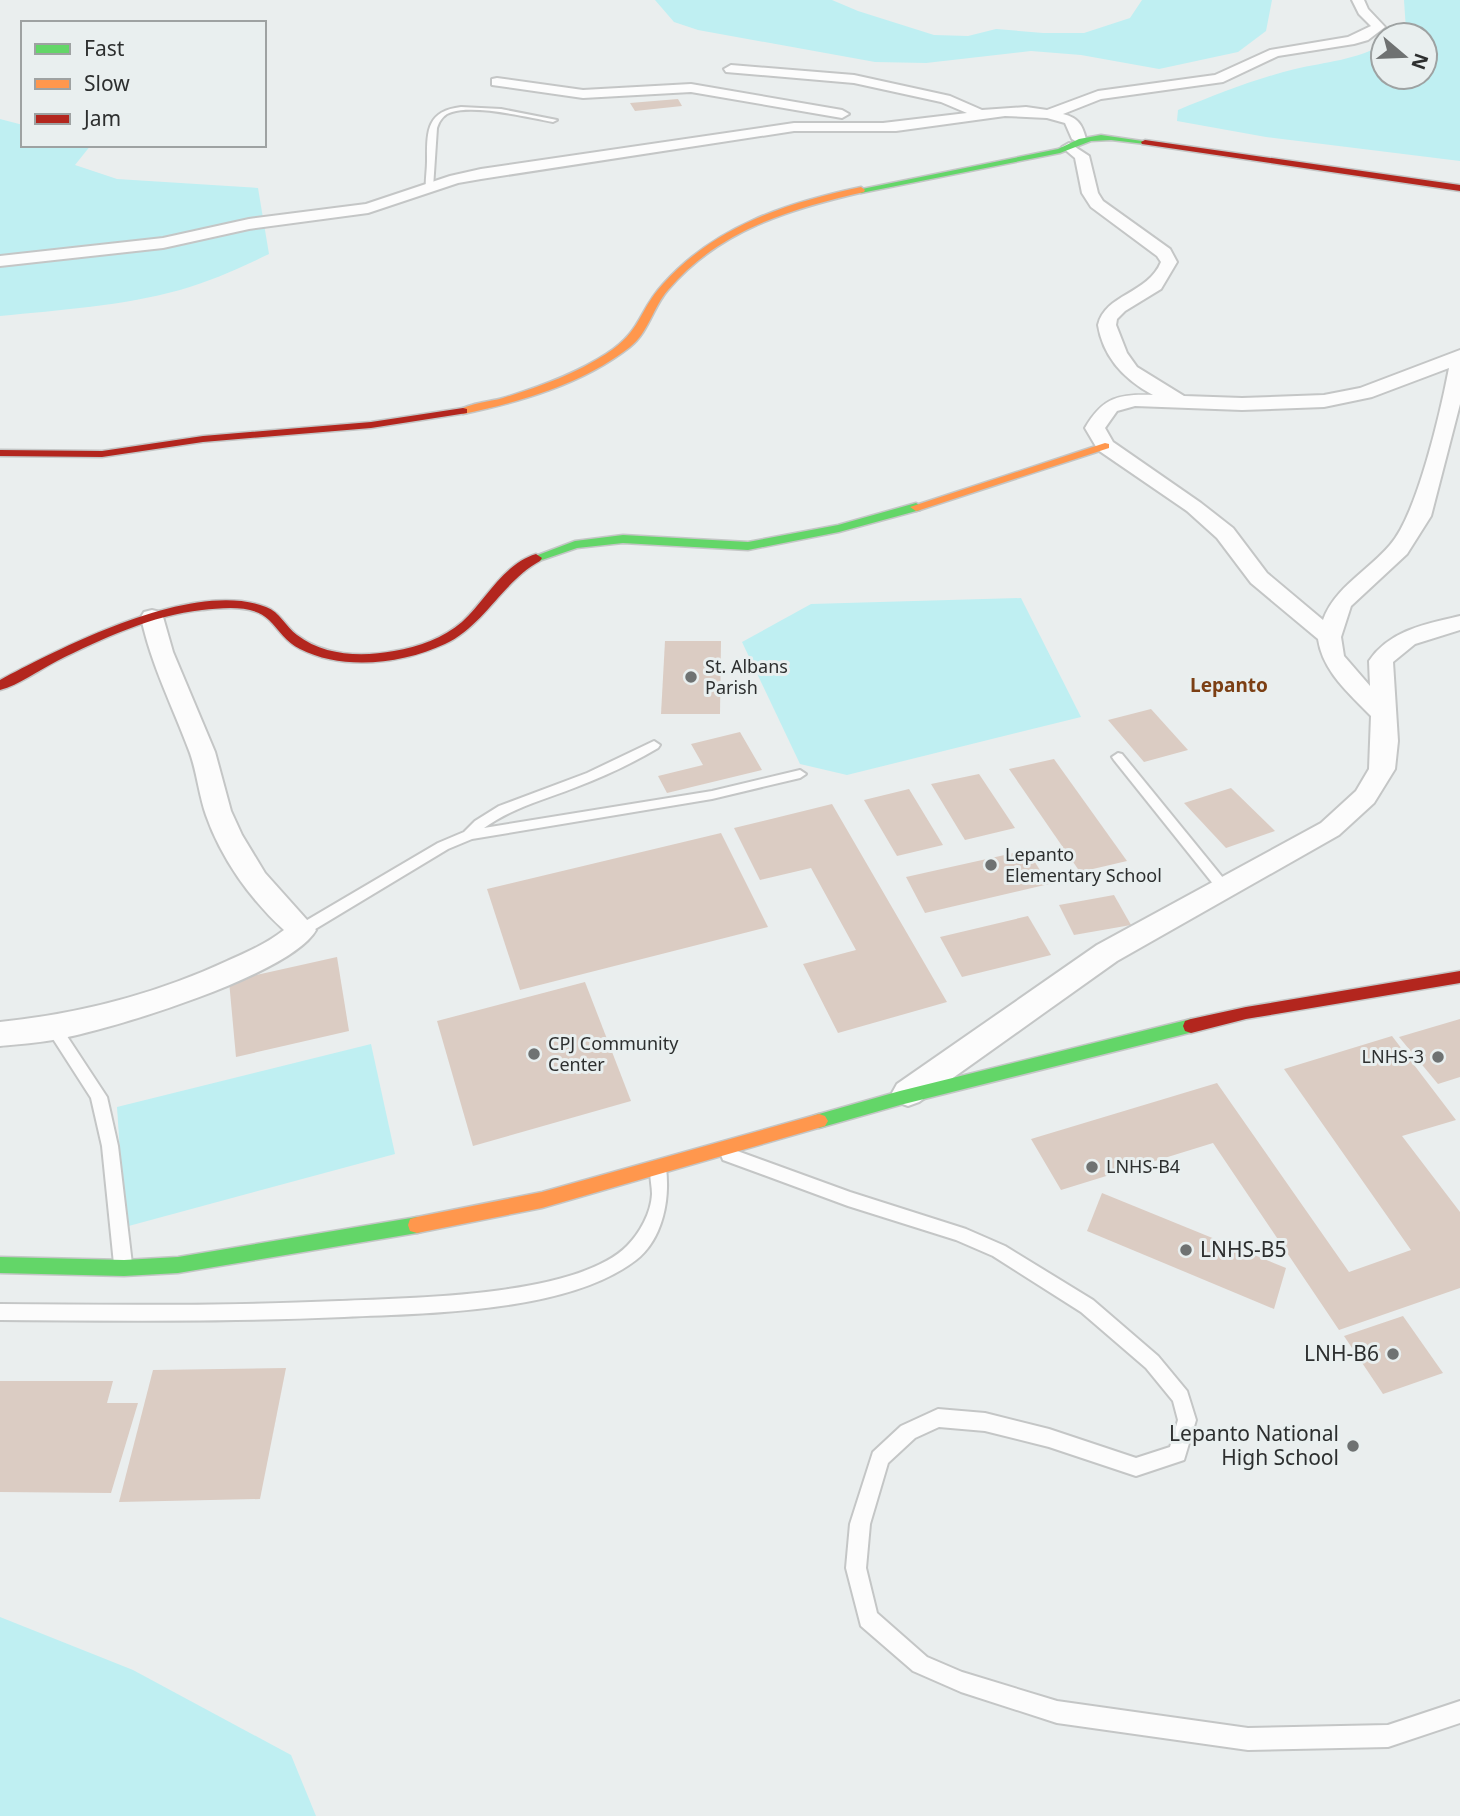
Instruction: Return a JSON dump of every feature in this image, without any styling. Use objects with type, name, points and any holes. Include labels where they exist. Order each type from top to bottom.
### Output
[{"type":"street","points":[[1049,114],[1098,95],[1218,79],[1275,53],[1363,37],[1379,27],[1363,11],[1358,0]]},
{"type":"street","points":[[731,69],[854,79],[945,99],[977,113]]},
{"type":"street","points":[[498,82],[583,94],[672,88],[704,90],[760,98],[903,127]]},
{"type":"street","points":[[0,261],[163,243],[249,224],[368,208],[481,174],[794,127],[903,127],[1002,110],[1049,114],[1070,120],[1075,125],[1074,143],[1082,156],[1090,193],[1097,204],[1164,253],[1169,262],[1165,273],[1154,286],[1115,310],[1108,319],[1107,326],[1120,363],[1135,377],[1184,403]]},
{"type":"street","points":[[0,453],[44,455],[116,452],[202,439],[411,422],[493,404],[558,383],[618,351],[645,325],[656,298],[680,272],[751,219],[824,197],[1000,164],[1074,143],[1113,137],[1460,188]]},
{"type":"street","points":[[1329,637],[1259,578],[1225,533],[1194,506],[1105,446],[1095,428],[1106,408],[1118,403],[1135,400],[1184,403],[1297,402],[1350,398],[1460,356]]},
{"type":"street","points":[[1382,712],[1345,675],[1332,656],[1329,637],[1340,604],[1399,549],[1420,516],[1453,412],[1460,356]]},
{"type":"street","points":[[0,686],[33,665],[152,617],[228,604],[264,610],[290,638],[306,647],[357,657],[384,657],[442,642],[461,630],[483,609],[509,575],[527,562],[562,548],[622,540],[660,539],[730,548],[841,530],[1105,446]]},
{"type":"street","points":[[0,1034],[54,1028],[203,985],[279,949],[302,930],[279,911],[253,878],[221,819],[203,755],[158,647],[152,617]]},
{"type":"street","points":[[900,1098],[1107,953],[1330,829],[1365,797],[1382,769],[1385,741],[1381,661],[1394,645],[1415,635],[1460,623]]},
{"type":"street","points":[[0,1265],[124,1268],[178,1265],[397,1229],[542,1200],[900,1098],[1246,1013],[1460,977]]},
{"type":"lane","points":[[429,188],[432,130],[444,112],[471,110],[553,120]]},
{"type":"lane","points":[[469,835],[494,812],[628,761],[654,745]]},
{"type":"lane","points":[[1118,757],[1223,887]]},
{"type":"lane","points":[[302,930],[443,846],[469,835],[712,795],[800,775]]},
{"type":"lane","points":[[54,1028],[99,1097],[110,1146],[124,1268]]},
{"type":"lane","points":[[713,1150],[848,1199],[960,1234],[999,1251],[1087,1306],[1152,1362],[1181,1397],[1187,1420],[1177,1454],[1136,1467],[1049,1438],[985,1422],[938,1418],[908,1432],[880,1458],[860,1524],[856,1568],[868,1619],[920,1664],[961,1682],[1057,1712],[1248,1740],[1388,1736],[1460,1712]]},
{"type":"lane","points":[[0,1312],[253,1314],[419,1305],[541,1292],[587,1277],[631,1254],[650,1226],[660,1197],[658,1166]]},
{"type":"shaded area","points":[[655,0],[832,0],[934,35],[968,36],[996,29],[1084,33],[1130,18],[1142,0],[1272,0],[1266,31],[1238,52],[1159,69],[1081,55],[1031,51],[926,63],[875,62],[698,30],[674,22]]},
{"type":"shaded area","points":[[1404,0],[1460,0],[1460,161],[1266,137],[1177,121],[1178,110],[1251,82],[1369,51],[1369,91],[1439,91],[1439,21],[1405,21]]},
{"type":"shaded area","points":[[0,119],[21,124],[21,147],[89,147],[75,165],[117,179],[258,188],[269,254],[203,283],[180,290],[91,307],[0,316]]},
{"type":"shaded area","points":[[1021,598],[1081,717],[847,775],[800,764],[742,642],[811,604]]},
{"type":"shaded area","points":[[371,1044],[395,1154],[125,1227],[117,1107]]},
{"type":"shaded area","points":[[0,1617],[133,1670],[291,1755],[316,1816],[0,1816]]},
{"type":"building","points":[[678,99],[682,106],[635,111],[630,103]]},
{"type":"building","name":"St. Albans Parish","points":[[665,641],[721,641],[720,714],[661,714]]},
{"type":"building","points":[[1151,709],[1188,750],[1144,762],[1108,720]]},
{"type":"building","points":[[740,732],[762,770],[667,793],[658,776],[703,765],[691,744]]},
{"type":"building","points":[[1054,759],[1127,861],[1080,872],[1009,769]]},
{"type":"building","points":[[979,774],[1015,828],[965,840],[931,784]]},
{"type":"building","points":[[1231,788],[1275,831],[1226,848],[1184,803]]},
{"type":"building","points":[[909,789],[943,845],[897,856],[864,800]]},
{"type":"building","points":[[832,804],[947,1002],[838,1033],[803,964],[856,950],[811,868],[760,880],[734,828]]},
{"type":"building","points":[[721,833],[768,927],[520,990],[487,889]]},
{"type":"building","points":[[1027,850],[1049,884],[925,913],[906,877]]},
{"type":"building","points":[[1114,895],[1131,925],[1074,935],[1059,905]]},
{"type":"building","points":[[1028,916],[1051,955],[962,977],[940,937]]},
{"type":"building","points":[[337,957],[349,1031],[236,1057],[229,981]]},
{"type":"building","points":[[585,982],[631,1101],[473,1146],[437,1021]]},
{"type":"building","name":"LNHS-3","points":[[1460,1019],[1460,1077],[1438,1084],[1399,1037]]},
{"type":"building","name":"LNHS-B4","points":[[1392,1036],[1456,1120],[1402,1136],[1460,1212],[1460,1288],[1339,1330],[1213,1143],[1061,1190],[1031,1139],[1217,1083],[1349,1272],[1411,1250],[1284,1069]]},
{"type":"building","name":"LNHS-B5","points":[[1102,1193],[1286,1268],[1274,1309],[1087,1231]]},
{"type":"building","name":"LNH-B6","points":[[1403,1316],[1443,1373],[1383,1394],[1344,1336]]},
{"type":"building","points":[[286,1368],[260,1499],[119,1502],[153,1370]]},
{"type":"building","points":[[0,1381],[113,1381],[107,1403],[138,1403],[111,1493],[0,1492]]},
{"type":"traffic: fast","points":[[861,190],[1060,151],[1091,138],[1145,142]]},
{"type":"traffic: fast","points":[[536,558],[575,545],[623,539],[748,546],[839,528],[916,507]]},
{"type":"traffic: fast","points":[[819,1121],[900,1098],[1191,1026]]},
{"type":"traffic: fast","points":[[0,1265],[124,1268],[178,1265],[417,1225]]},
{"type":"traffic: slow","points":[[463,411],[505,401],[549,386],[609,357],[632,339],[664,288],[684,267],[729,234],[780,211],[861,190]]},
{"type":"traffic: slow","points":[[916,507],[1105,446]]},
{"type":"traffic: slow","points":[[417,1225],[542,1200],[819,1121]]},
{"type":"traffic: jam","points":[[1145,142],[1460,188]]},
{"type":"traffic: jam","points":[[0,453],[102,454],[203,439],[371,425],[463,411]]},
{"type":"traffic: jam","points":[[0,686],[91,640],[164,614],[199,606],[232,604],[261,609],[304,646],[332,655],[362,658],[405,653],[438,642],[467,624],[515,571],[536,558]]},
{"type":"traffic: jam","points":[[1191,1026],[1246,1013],[1460,977]]},
{"type":"place","name":"St. Albans Parish","points":[[691,677]]},
{"type":"place","name":"Lepanto Elementary School","points":[[991,865]]},
{"type":"place","name":"CPJ Community Center","points":[[534,1054]]},
{"type":"place","name":"LNHS-3","points":[[1438,1057]]},
{"type":"place","name":"LNHS-B4","points":[[1092,1167]]},
{"type":"place","name":"LNHS-B5","points":[[1186,1250]]},
{"type":"place","name":"LNH-B6","points":[[1393,1354]]},
{"type":"place","name":"Lepanto National High School","points":[[1353,1446]]},
{"type":"district","name":"Lepanto","points":[[1229,685]]}]
